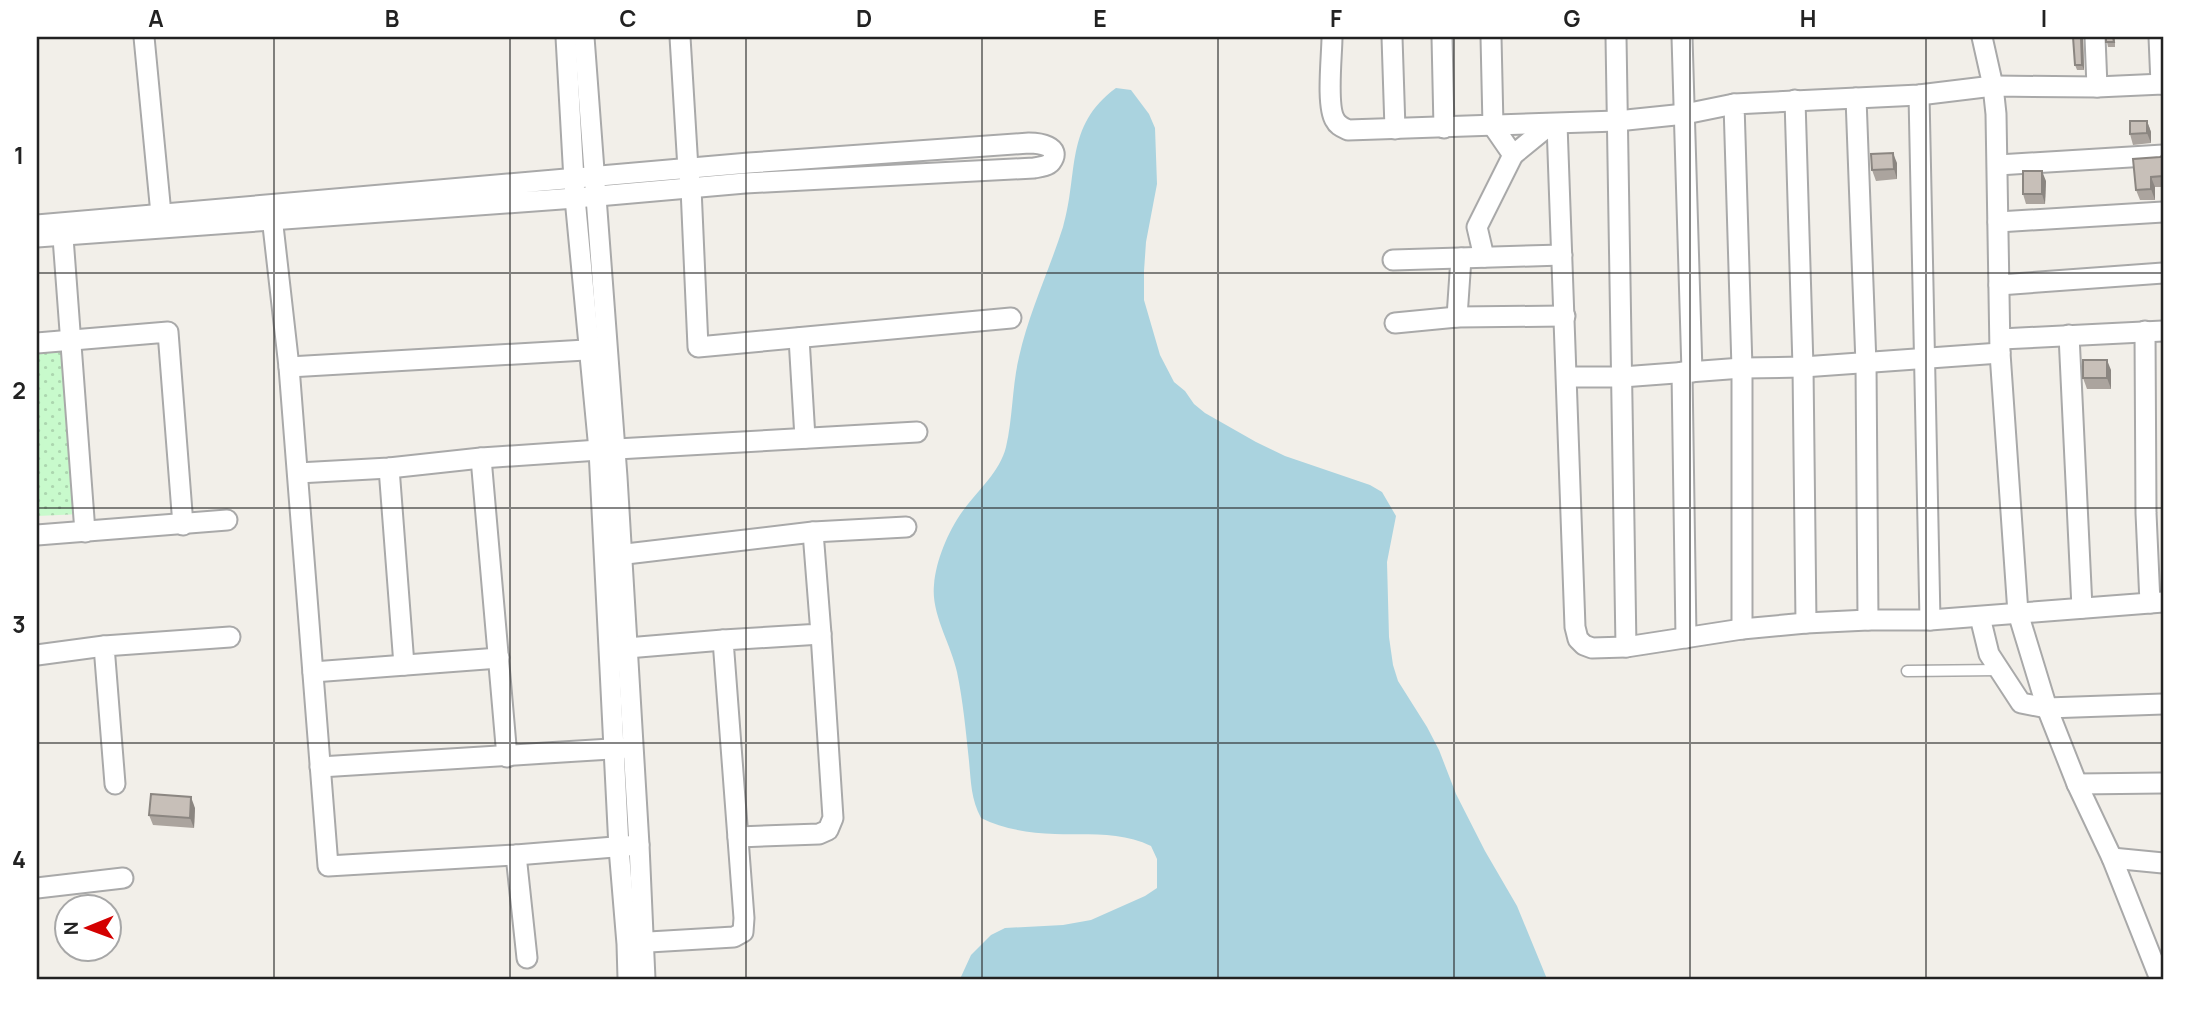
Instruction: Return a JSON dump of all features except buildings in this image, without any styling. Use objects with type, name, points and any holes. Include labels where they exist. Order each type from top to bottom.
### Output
[{"type":"street","points":[[144,37],[163,220]]},
{"type":"street","points":[[566,37],[575,188],[599,349]]},
{"type":"street","points":[[584,37],[596,186],[599,349],[623,749],[619,848],[635,943],[645,979]]},
{"type":"street","points":[[680,37],[698,347],[1011,318]]},
{"type":"street","points":[[1332,37],[1333,118],[1339,126],[1348,130],[1617,121],[1685,114],[1734,104],[1856,99],[1993,86],[2097,87],[2162,84],[2160,37]]},
{"type":"street","points":[[1392,37],[1395,129]]},
{"type":"street","points":[[1442,37],[1444,128]]},
{"type":"street","points":[[1492,37],[1493,126],[1513,155]]},
{"type":"street","points":[[1616,37],[1626,648]]},
{"type":"street","points":[[1682,37],[1687,372],[1686,638]]},
{"type":"street","points":[[1982,37],[1993,86],[1998,165],[2001,346],[2018,613],[2047,708],[2077,784],[2160,971]]},
{"type":"street","points":[[2095,37],[2097,87]]},
{"type":"street","points":[[1919,94],[1930,620]]},
{"type":"street","points":[[1856,99],[1866,364],[1868,620]]},
{"type":"street","points":[[1795,100],[1803,367],[1806,623]]},
{"type":"street","points":[[1734,104],[1742,368],[1742,629]]},
{"type":"street","points":[[1484,257],[1477,228],[1513,155],[1554,124]]},
{"type":"street","points":[[1554,124],[1562,255],[1575,627],[1578,639],[1584,645],[1592,648],[1626,648],[1742,629],[1806,623],[1930,620],[2156,603],[2146,513],[2154,331],[2069,335],[1925,359],[1866,364],[1567,377]]},
{"type":"street","points":[[37,237],[62,230],[163,220],[690,178],[1040,142],[1051,149],[1053,156],[1047,165],[1034,168],[745,183],[690,178]]},
{"type":"street","points":[[1998,165],[2163,155]]},
{"type":"street","points":[[271,212],[289,367],[328,866],[639,845]]},
{"type":"street","points":[[1998,222],[2163,212]]},
{"type":"street","points":[[37,225],[62,230]]},
{"type":"street","points":[[62,230],[85,532]]},
{"type":"street","points":[[1393,260],[1562,255]]},
{"type":"street","points":[[1457,317],[1461,258]]},
{"type":"street","points":[[1999,285],[2163,273]]},
{"type":"street","points":[[1395,323],[1457,317],[1564,316]]},
{"type":"street","points":[[37,343],[168,332],[183,525]]},
{"type":"street","points":[[2069,335],[2082,608]]},
{"type":"street","points":[[799,338],[805,438]]},
{"type":"street","points":[[289,367],[599,349]]},
{"type":"street","points":[[298,473],[607,449],[917,432]]},
{"type":"street","points":[[481,458],[507,757]]},
{"type":"street","points":[[389,468],[404,665]]},
{"type":"street","points":[[37,534],[228,520]]},
{"type":"street","points":[[613,555],[813,532],[906,527]]},
{"type":"street","points":[[738,837],[820,834],[828,830],[833,818],[813,532]]},
{"type":"street","points":[[1980,617],[1989,654],[2021,702],[2047,708],[2163,704]]},
{"type":"street","points":[[618,649],[821,634]]},
{"type":"street","points":[[37,655],[104,646],[230,637]]},
{"type":"street","points":[[635,943],[734,937],[743,932],[723,640]]},
{"type":"street","points":[[104,646],[115,784]]},
{"type":"street","points":[[313,672],[499,658]]},
{"type":"street","points":[[320,767],[623,749]]},
{"type":"street","points":[[623,749],[639,845],[635,943],[628,979]]},
{"type":"street","points":[[2077,784],[2163,783]]},
{"type":"street","points":[[516,855],[527,958]]},
{"type":"street","points":[[2112,858],[2163,863]]},
{"type":"street","points":[[37,888],[122,878]]},
{"type":"lane","points":[[1907,671],[2000,670]]},
{"type":"green space","points":[[66,345],[81,514],[37,516],[37,347]]},
{"type":"water","points":[[1116,88],[1131,90],[1149,114],[1155,128],[1157,184],[1146,242],[1144,300],[1160,355],[1174,382],[1205,413],[1285,456],[1370,485],[1382,492],[1396,516],[1387,562],[1389,637],[1398,681],[1427,727],[1456,794],[1517,906],[1547,979],[960,979],[971,955],[991,935],[1005,928],[1063,925],[1091,920],[1157,888],[1157,859],[1151,846],[1140,841],[1104,835],[1026,831],[1007,828],[981,818],[972,790],[957,672],[938,618],[934,596],[937,566],[952,528],[1003,456],[1019,357],[1063,227],[1081,134],[1099,103]]}]
